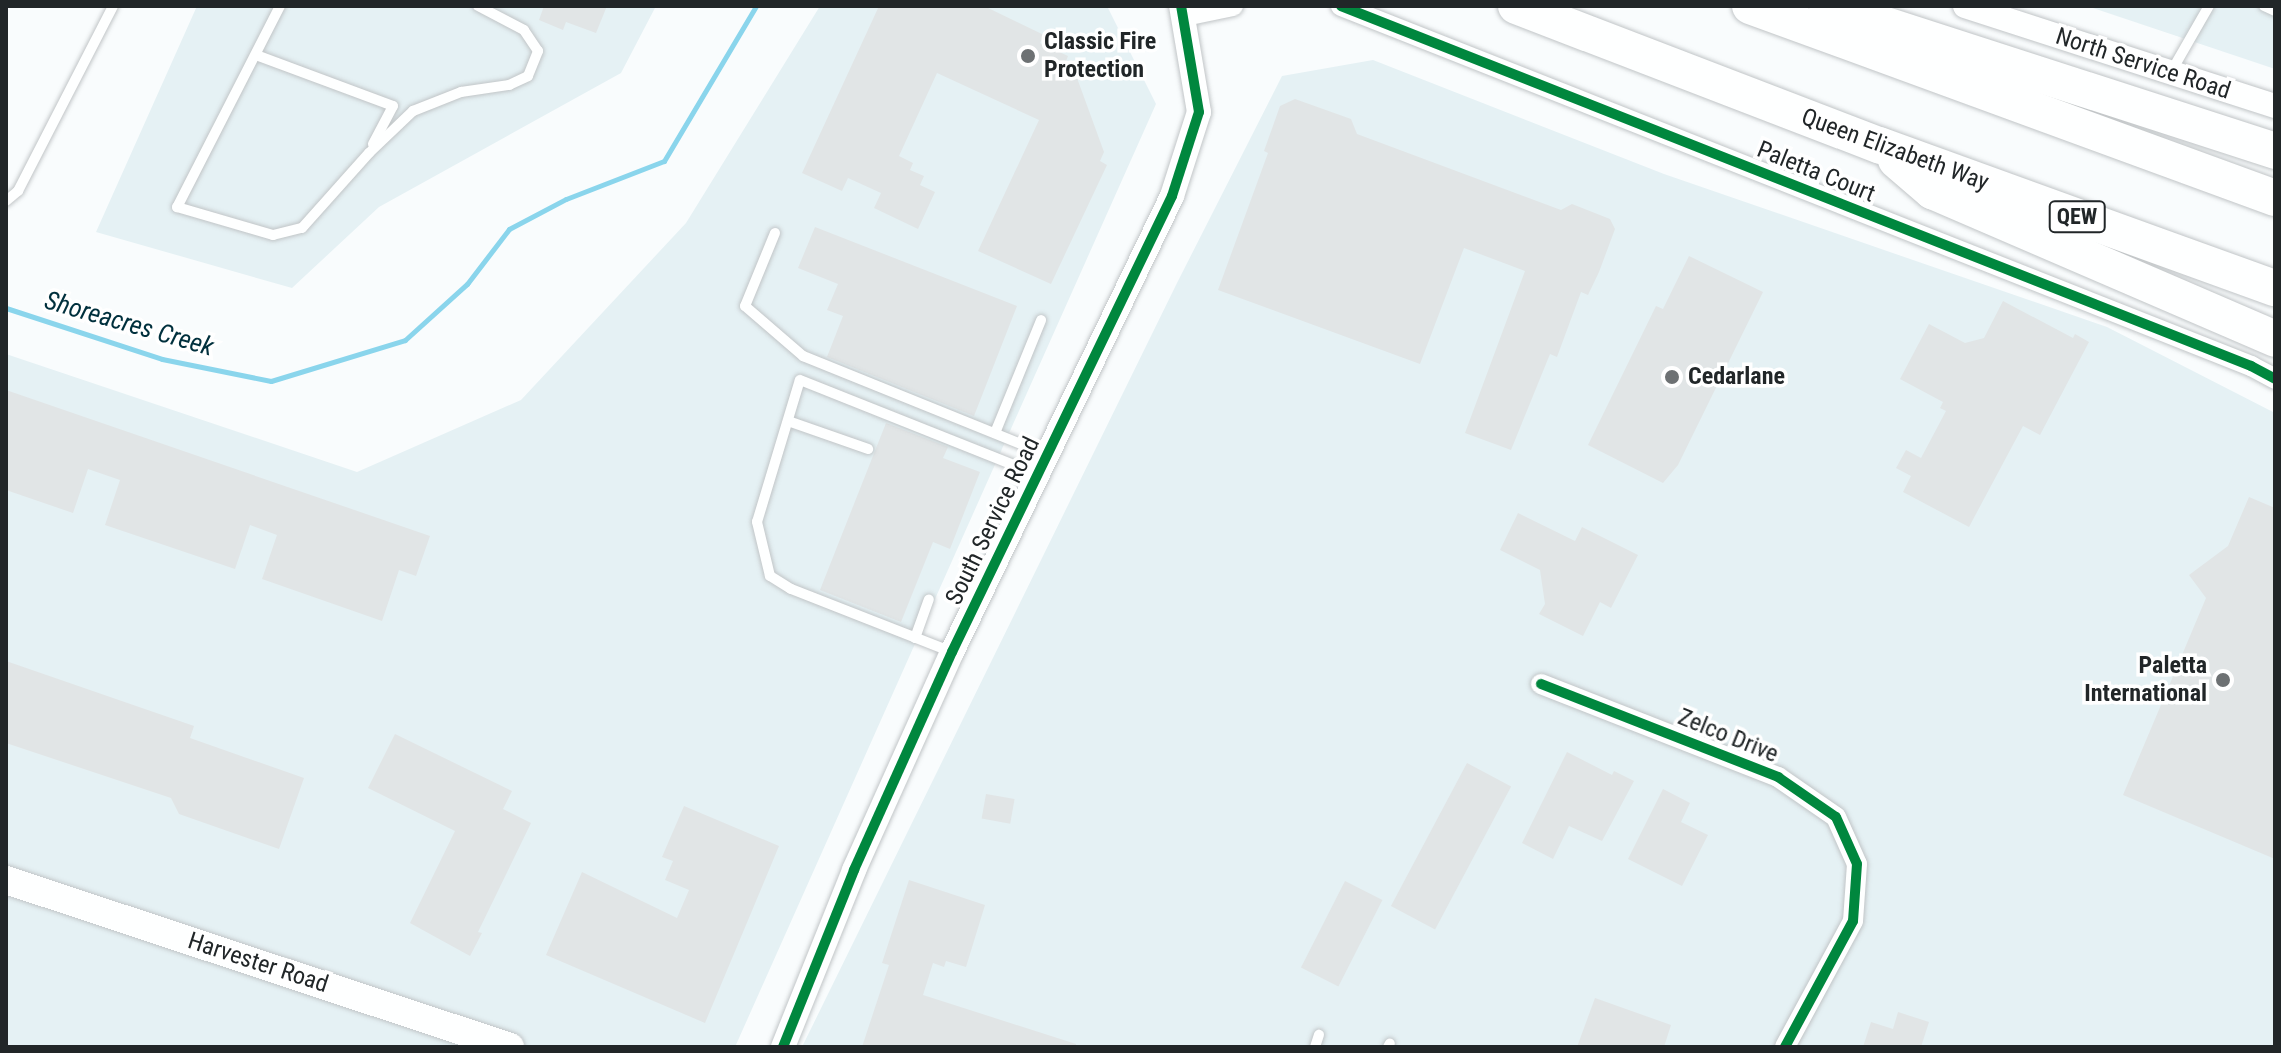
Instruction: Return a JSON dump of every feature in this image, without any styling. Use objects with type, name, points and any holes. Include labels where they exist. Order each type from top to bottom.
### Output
[{"type":"highway","name":"Queen Elizabeth Way","points":[[1516,6],[1879,145],[2275,288]]},
{"type":"highway","points":[[1750,6],[2275,198]]},
{"type":"highway","points":[[1827,6],[2275,151]]},
{"type":"highway","points":[[1879,145],[1932,191],[2275,339]]},
{"type":"main road","name":"Harvester Road","points":[[6,880],[510,1047]]},
{"type":"street","points":[[1183,11],[1233,6]]},
{"type":"street","name":"Paletta Court","points":[[1341,6],[2251,366],[2275,379]]},
{"type":"street","name":"North Service Road","points":[[1965,6],[2275,106]]},
{"type":"street","name":"South Service Road","points":[[783,1047],[854,870],[952,652],[1172,196],[1199,112],[1183,11]]},
{"type":"street","name":"Zelco Drive","points":[[1541,684],[1778,777],[1836,817],[1857,864],[1853,921],[1785,1047]]},
{"type":"lane","points":[[6,201],[18,191],[113,6]]},
{"type":"lane","points":[[280,6],[177,207],[273,235],[302,228],[369,153],[413,111],[461,92],[509,85],[528,76],[538,51],[524,30],[478,6]]},
{"type":"lane","points":[[2170,74],[2209,6]]},
{"type":"lane","points":[[2264,6],[2275,11]]},
{"type":"lane","points":[[256,55],[393,106],[369,153]]},
{"type":"lane","points":[[775,233],[745,306],[803,356],[995,433],[1043,465]]},
{"type":"lane","points":[[995,433],[1041,320]]},
{"type":"lane","points":[[952,652],[816,599],[770,576],[757,522],[800,380],[888,414],[1043,465]]},
{"type":"lane","points":[[788,421],[868,449]]},
{"type":"lane","points":[[915,638],[929,599]]},
{"type":"lane","points":[[1315,1047],[1319,1035]]},
{"type":"shaded area","points":[[197,6],[656,6],[621,73],[379,207],[292,288],[96,232]]},
{"type":"shaded area","points":[[820,6],[1107,6],[1156,104],[735,1047],[6,1047],[6,354],[357,472],[521,400],[686,223]]},
{"type":"shaded area","points":[[2087,6],[2275,6],[2275,69]]},
{"type":"shaded area","points":[[1373,60],[1664,174],[2107,327],[2275,413],[2275,1047],[802,1047],[1282,76]]},
{"type":"building","points":[[544,6],[607,6],[596,33],[566,22],[563,30],[539,20]]},
{"type":"building","points":[[879,6],[984,6],[1044,35],[1040,43],[1068,56],[1065,64],[1073,67],[1104,152],[1100,161],[1107,165],[1051,284],[978,251],[1039,120],[937,73],[899,156],[913,163],[910,170],[924,176],[920,185],[935,192],[918,229],[874,208],[881,193],[848,178],[842,191],[802,173]]},
{"type":"building","points":[[1295,99],[1351,119],[1357,134],[1561,210],[1572,204],[1610,219],[1615,229],[1599,272],[1588,295],[1581,292],[1557,357],[1550,354],[1511,450],[1465,433],[1525,271],[1464,248],[1420,364],[1218,290],[1268,153],[1264,151],[1280,106]]},
{"type":"building","points":[[815,227],[1017,306],[974,416],[827,357],[843,316],[827,310],[838,284],[798,268]]},
{"type":"building","name":"Cedarlane","points":[[1689,256],[1763,292],[1678,465],[1663,483],[1588,445],[1656,306],[1663,309]]},
{"type":"building","points":[[2003,301],[2073,338],[2075,334],[2089,342],[2040,435],[2023,426],[1969,527],[1903,492],[1911,476],[1896,468],[1906,450],[1921,458],[1946,411],[1940,408],[1943,402],[1900,379],[1929,324],[1965,343],[1984,338]]},
{"type":"building","points":[[6,390],[430,536],[416,576],[399,570],[382,621],[262,579],[277,535],[250,525],[235,569],[105,525],[120,480],[88,469],[73,513],[6,490]]},
{"type":"building","points":[[886,423],[948,447],[943,458],[980,472],[950,549],[933,542],[901,622],[820,590]]},
{"type":"building","name":"Paletta International","points":[[2249,497],[2275,508],[2275,859],[2123,795],[2206,598],[2189,575],[2228,546]]},
{"type":"building","points":[[1518,513],[1575,541],[1582,527],[1638,555],[1611,608],[1600,602],[1583,636],[1539,614],[1545,604],[1540,570],[1500,550]]},
{"type":"building","points":[[6,661],[194,726],[190,738],[304,778],[279,849],[179,814],[171,798],[6,743]]},
{"type":"building","points":[[395,734],[512,791],[503,809],[531,823],[478,932],[482,933],[470,956],[410,923],[455,831],[368,788]]},
{"type":"building","points":[[1567,752],[1612,775],[1614,771],[1634,781],[1602,841],[1569,826],[1553,859],[1522,843]]},
{"type":"building","points":[[1467,763],[1511,786],[1435,930],[1391,906]]},
{"type":"building","points":[[1663,789],[1690,803],[1681,822],[1708,835],[1682,886],[1628,859]]},
{"type":"building","points":[[986,794],[1015,799],[1010,824],[982,819]]},
{"type":"building","points":[[684,806],[779,846],[705,1023],[546,955],[582,872],[677,918],[689,890],[665,880],[673,861],[662,857]]},
{"type":"building","points":[[909,880],[985,905],[966,967],[946,961],[944,967],[933,963],[923,995],[1076,1044],[1076,1047],[862,1047],[889,965],[882,963]]},
{"type":"building","points":[[1345,881],[1382,900],[1338,986],[1301,967]]},
{"type":"building","points":[[1595,998],[1671,1025],[1664,1047],[1577,1047]]},
{"type":"building","points":[[1898,1012],[1929,1022],[1921,1047],[1863,1047],[1871,1022],[1893,1029]]},
{"type":"waterway","name":"Shoreacres Creek","points":[[6,308],[162,359],[271,381],[405,340],[467,284],[509,229],[566,199],[664,161],[756,6]]},
{"type":"cycle path","points":[[783,1047],[854,870],[952,652],[1172,196],[1199,112],[1181,6]]},
{"type":"cycle path","points":[[1341,6],[2251,366],[2275,379]]},
{"type":"cycle path","points":[[1541,684],[1778,777],[1836,817],[1857,864],[1853,921],[1785,1047]]},
{"type":"place","name":"Classic Fire Protection","points":[[1028,56]]},
{"type":"place","name":"Cedarlane","points":[[1672,377]]},
{"type":"place","name":"Paletta International","points":[[2223,680]]}]
